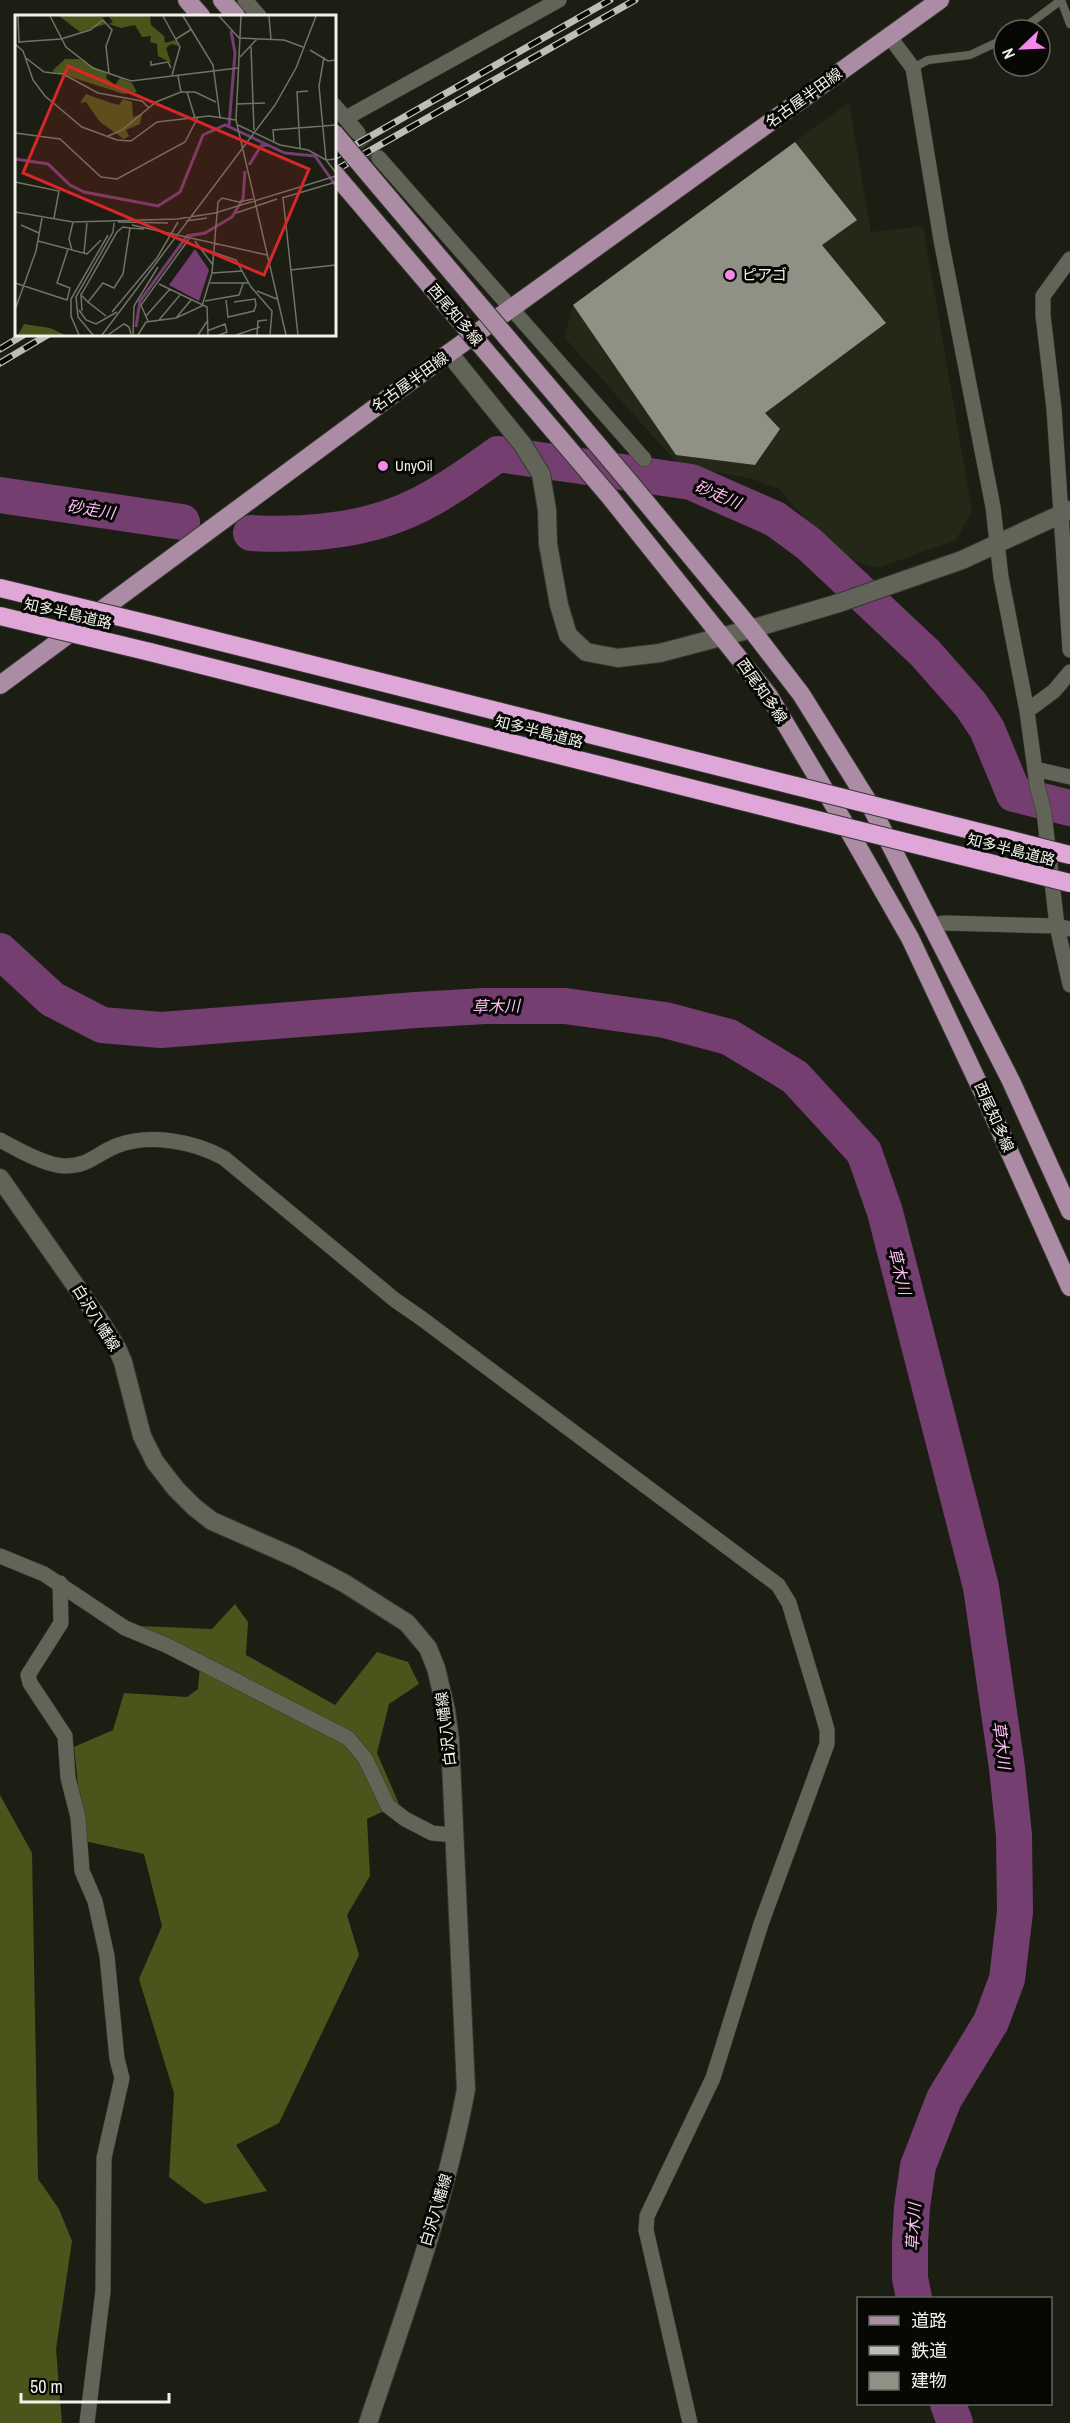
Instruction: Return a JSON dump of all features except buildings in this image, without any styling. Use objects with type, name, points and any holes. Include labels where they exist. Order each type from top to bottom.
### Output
[{"type":"highway","name":"知多半島道路","points":[[0,588],[1070,855]]},
{"type":"highway","name":"知多半島道路","points":[[0,616],[1070,883]]},
{"type":"main road","points":[[187,0],[200,15]]},
{"type":"main road","points":[[222,0],[235,15]]},
{"type":"main road","name":"名古屋半田線","points":[[0,685],[449,353],[940,0]]},
{"type":"main road","name":"西尾知多線","points":[[336,135],[630,483],[751,629],[801,694],[869,803],[1011,1081],[1070,1211]]},
{"type":"main road","name":"西尾知多線","points":[[336,175],[610,497],[769,696],[910,938],[984,1095],[1070,1287]]},
{"type":"main road","points":[[449,353],[524,445],[541,474],[547,510],[548,544],[559,605],[568,635],[586,652],[618,658],[660,653],[751,629],[839,603],[962,560],[1065,512]]},
{"type":"main road","name":"白沢八幡線","points":[[0,1178],[99,1318],[117,1348],[123,1362],[142,1436],[155,1462],[176,1489],[212,1521],[296,1558],[344,1583],[408,1623],[428,1648],[436,1668],[446,1710],[453,1835],[458,1878],[466,2089],[454,2149],[408,2303],[368,2423]]},
{"type":"street","points":[[245,0],[258,15]]},
{"type":"street","points":[[346,118],[560,0]]},
{"type":"street","points":[[889,36],[913,68],[941,240],[993,507],[996,545],[1064,928],[1070,985]]},
{"type":"street","points":[[336,107],[358,133]]},
{"type":"street","points":[[379,158],[644,459]]},
{"type":"street","points":[[1070,259],[1043,296],[1065,512],[1070,650]]},
{"type":"street","points":[[1027,711],[1054,691],[1070,672]]},
{"type":"street","points":[[1035,769],[1070,777]]},
{"type":"street","points":[[931,925],[945,923],[1064,928]]},
{"type":"street","points":[[0,1140],[35,1157],[62,1166],[85,1164],[117,1146],[150,1140],[195,1145],[224,1158],[395,1300],[778,1585],[789,1603],[827,1730],[827,1744],[761,1924],[713,2078],[647,2216],[646,2230],[686,2394],[690,2423]]},
{"type":"street","points":[[0,1556],[60,1583],[125,1628],[166,1645],[348,1738],[365,1758],[388,1806],[405,1819],[432,1833],[453,1835]]},
{"type":"street","points":[[60,1583],[61,1623],[28,1675],[30,1683],[65,1736],[68,1778],[78,1817],[82,1871],[95,1901],[107,1956],[115,2048],[122,2078],[104,2158],[103,2291],[87,2423]]},
{"type":"lane","points":[[1037,18],[1061,0],[1070,24]]},
{"type":"lane","points":[[913,68],[928,60],[970,55],[992,45]]},
{"type":"shaded area","points":[[849,102],[871,232],[923,226],[972,511],[956,540],[878,568],[854,561],[809,523],[779,489],[752,479],[679,465],[564,337],[573,305]]},
{"type":"green space","points":[[235,1604],[248,1622],[246,1655],[335,1705],[377,1652],[408,1662],[419,1684],[389,1704],[377,1753],[399,1804],[367,1819],[370,1876],[347,1915],[359,1955],[279,2123],[236,2145],[267,2191],[205,2204],[169,2177],[174,2093],[139,1979],[162,1926],[144,1854],[84,1841],[74,1747],[113,1730],[124,1693],[187,1697],[198,1689],[201,1654],[140,1626],[212,1629]]},
{"type":"green space","points":[[0,1795],[32,1853],[38,2179],[59,2209],[72,2241],[56,2349],[62,2423],[0,2423]]},
{"type":"waterway","name":"砂走川","points":[[251,533],[294,534],[338,530],[381,520],[431,499],[498,454],[691,482],[775,519],[809,544],[925,653],[971,705],[987,729],[1014,794],[1070,808]]},
{"type":"waterway","name":"砂走川","points":[[0,495],[182,522]]},
{"type":"waterway","name":"草木川","points":[[0,951],[52,999],[102,1025],[161,1030],[485,1006],[565,1006],[665,1020],[729,1037],[795,1077],[864,1152],[885,1212],[981,1587],[1007,1768],[1014,1835],[1015,1912],[1007,1979],[991,2022],[944,2099],[918,2166],[910,2244],[910,2278],[914,2297]]},
{"type":"waterway","name":"草木川","points":[[948,2405],[955,2423]]},
{"type":"tunnel","points":[[358,133],[379,158]]},
{"type":"railway","points":[[336,156],[610,0]]},
{"type":"railway","points":[[336,170],[635,0]]},
{"type":"railway","points":[[0,349],[22,336]]},
{"type":"railway","points":[[0,363],[46,336]]},
{"type":"place","name":"ピアゴ","points":[[730,275]]},
{"type":"place","name":"UnyOil","points":[[383,466]]}]
